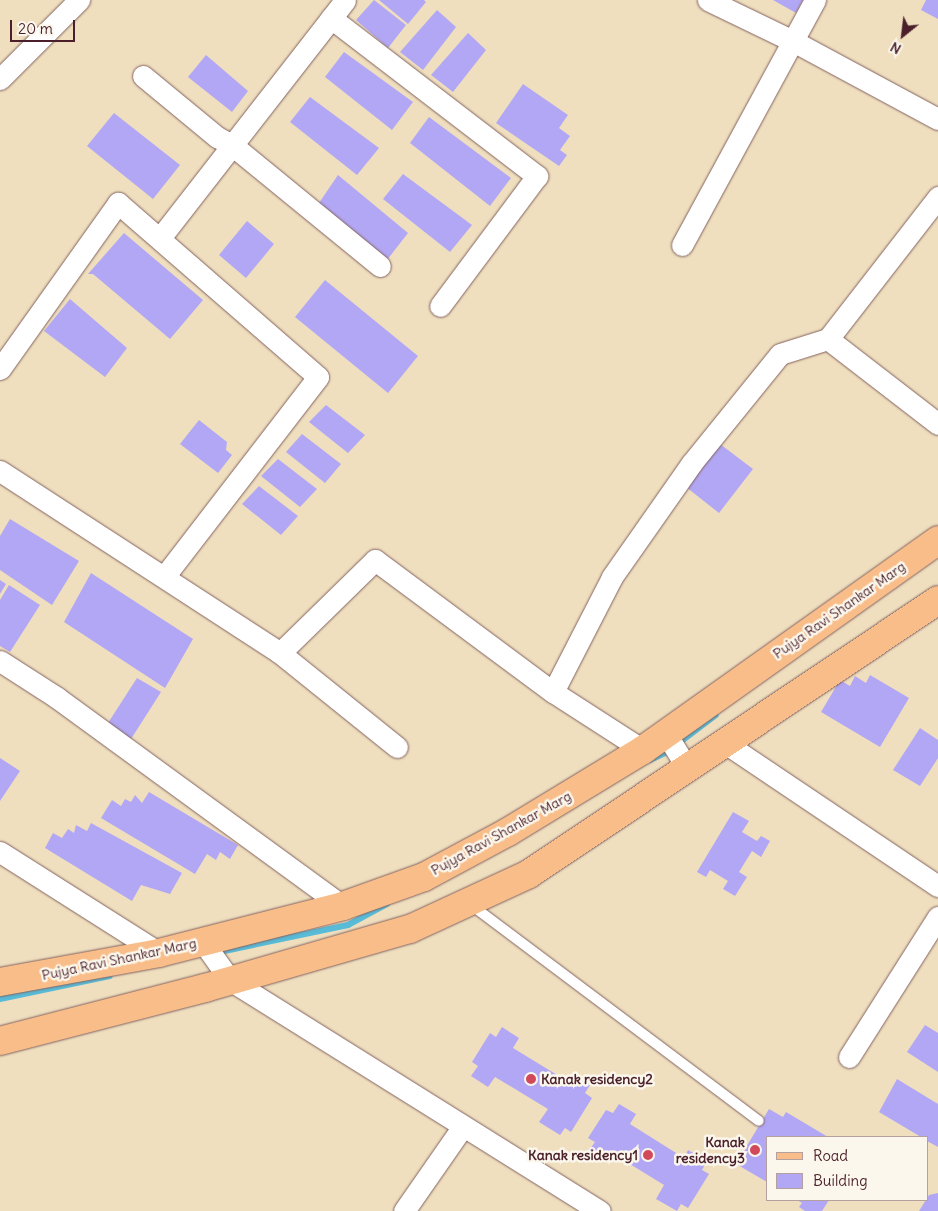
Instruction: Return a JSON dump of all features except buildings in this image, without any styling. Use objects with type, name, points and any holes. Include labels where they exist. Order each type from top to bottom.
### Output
[{"type":"main road","name":"Pujya Ravi Shankar Marg","points":[[0,982],[159,953],[204,942],[343,906],[424,877],[508,832],[643,750],[938,540]]},
{"type":"main road","points":[[0,1040],[230,980],[410,929],[528,874],[938,600]]},
{"type":"street","points":[[0,79],[79,0]]},
{"type":"street","points":[[160,238],[345,0]]},
{"type":"street","points":[[708,0],[792,41],[938,119]]},
{"type":"street","points":[[682,245],[815,0]]},
{"type":"street","points":[[331,18],[537,176],[440,306]]},
{"type":"street","points":[[143,76],[217,137],[232,145],[380,266]]},
{"type":"street","points":[[553,692],[612,577],[691,464],[780,354],[828,339],[938,197]]},
{"type":"street","points":[[0,369],[118,203],[318,377],[164,577]]},
{"type":"street","points":[[828,339],[938,424]]},
{"type":"street","points":[[0,470],[280,652],[397,747]]},
{"type":"street","points":[[280,652],[375,560],[553,692],[643,750]]},
{"type":"street","points":[[0,661],[56,696],[343,906]]},
{"type":"street","points":[[666,734],[687,768]]},
{"type":"street","points":[[725,743],[938,886]]},
{"type":"street","points":[[0,852],[159,953]]},
{"type":"street","points":[[849,1057],[938,917]]},
{"type":"street","points":[[204,942],[230,980],[600,1211]]},
{"type":"street","points":[[404,1211],[463,1126]]},
{"type":"lane","points":[[467,902],[759,1121]]},
{"type":"waterway","points":[[650,760],[667,752],[716,715]]},
{"type":"waterway","points":[[215,953],[348,925],[387,904]]},
{"type":"waterway","points":[[0,999],[110,976]]},
{"type":"place","name":"Kanak residency2","points":[[531,1079]]},
{"type":"place","name":"Kanak residency3","points":[[755,1150]]},
{"type":"place","name":"Kanak residency1","points":[[648,1155]]}]
